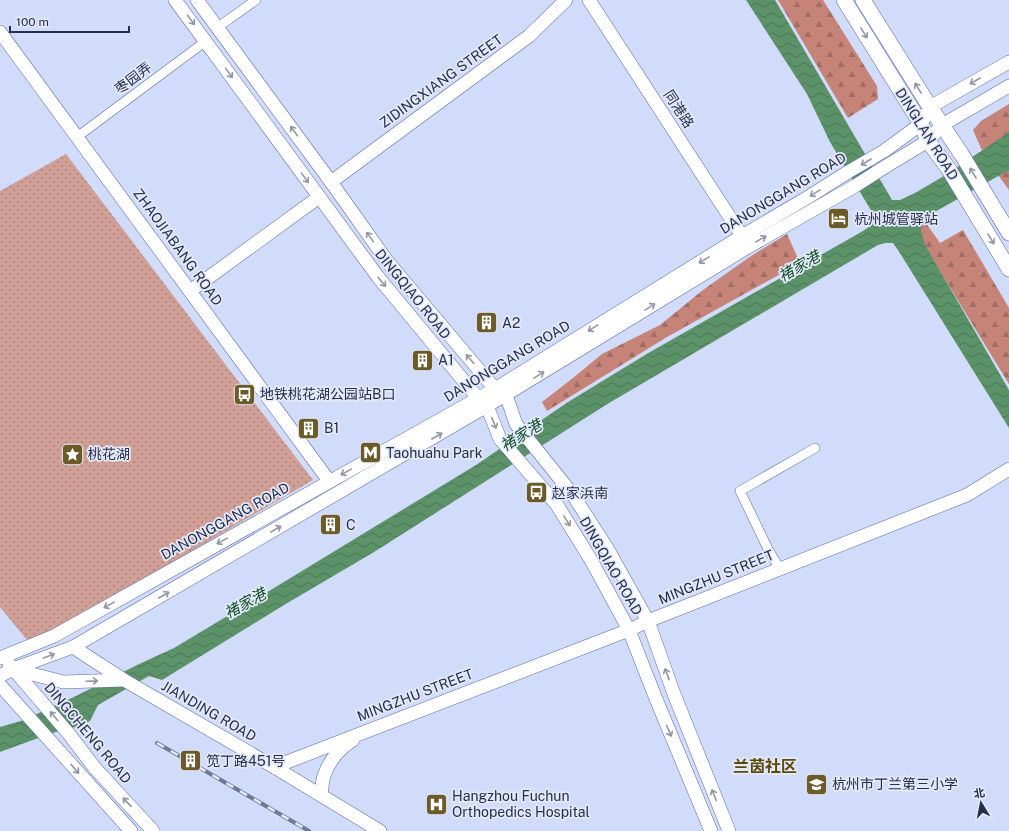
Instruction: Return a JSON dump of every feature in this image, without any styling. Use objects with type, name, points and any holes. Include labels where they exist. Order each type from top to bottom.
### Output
[{"type":"main road","name":"DINGQIAO ROAD","points":[[176,0],[378,277],[483,402],[500,439],[557,506],[591,560],[629,630],[711,831]]},
{"type":"main road","name":"DINGQIAO ROAD","points":[[197,0],[331,182],[387,261],[501,392],[516,424],[573,495],[607,548],[648,621],[674,694],[729,831]]},
{"type":"main road","name":"ZIDINGXIANG STREET","points":[[331,182],[529,36],[566,0]]},
{"type":"main road","name":"同港路","points":[[589,0],[742,236]]},
{"type":"main road","name":"DINGLAN ROAD","points":[[844,0],[921,124],[928,141],[948,168],[1009,269]]},
{"type":"main road","name":"DINGLAN ROAD","points":[[862,0],[962,156],[1009,233]]},
{"type":"main road","name":"ZHAOJIABANG ROAD","points":[[0,32],[330,481]]},
{"type":"main road","points":[[930,107],[1009,62]]},
{"type":"main road","name":"DANONGGANG ROAD","points":[[1,656],[54,636],[330,481],[501,392],[855,186],[928,141],[942,125],[1009,86]]},
{"type":"main road","name":"DANONGGANG ROAD","points":[[501,392],[742,236],[884,151],[921,124],[930,107]]},
{"type":"main road","points":[[190,291],[319,197]]},
{"type":"main road","name":"DANONGGANG ROAD","points":[[0,676],[13,669],[74,647],[483,402]]},
{"type":"main road","name":"MINGZHU STREET","points":[[274,767],[629,630],[648,621],[967,495],[1009,469]]},
{"type":"main road","name":"JIANDING ROAD","points":[[74,647],[124,680],[274,767],[380,831]]},
{"type":"main road","name":"DINGCHENG ROAD","points":[[1,656],[69,734],[94,767],[153,831]]},
{"type":"main road","points":[[13,669],[63,682],[124,680]]},
{"type":"main road","points":[[0,686],[131,831]]},
{"type":"main road","points":[[321,795],[324,777],[333,758],[348,744],[369,730]]},
{"type":"street","points":[[218,28],[256,0]]},
{"type":"street","name":"枣园弄","points":[[77,137],[206,41]]},
{"type":"street","points":[[780,569],[768,549],[740,491],[815,448]]},
{"type":"green space","points":[[778,0],[823,0],[877,86],[878,99],[848,118]]},
{"type":"green space","points":[[1009,104],[1009,139],[984,155],[973,130],[981,121]]},
{"type":"green space","points":[[1009,164],[1009,190],[996,172]]},
{"type":"green space","points":[[923,219],[940,243],[963,230],[1009,308],[1009,384],[916,232]]},
{"type":"green space","points":[[787,234],[800,263],[667,337],[547,411],[542,402],[602,354],[660,325],[703,290],[751,256]]},
{"type":"shaded area","points":[[66,154],[313,480],[31,645],[0,607],[0,191]]},
{"type":"water","name":"褚家港","points":[[746,0],[775,0],[892,200],[900,200],[915,193],[949,173],[1009,132],[1009,170],[924,218],[921,231],[925,245],[1009,390],[1009,428],[893,243],[878,245],[609,403],[374,552],[162,680],[149,676],[98,705],[90,721],[0,752],[0,727],[24,720],[174,648],[476,465],[568,402],[650,352],[873,224],[872,212],[830,142],[807,94]]},
{"type":"railway","points":[[157,743],[309,831]]},
{"type":"place","name":"杭州城管驿站","points":[[839,219]]},
{"type":"place","name":"A2","points":[[486,323]]},
{"type":"place","name":"A1","points":[[422,360]]},
{"type":"place","name":"地铁桃花湖公园站B口","points":[[244,394]]},
{"type":"place","name":"B1","points":[[308,428]]},
{"type":"place","name":"Taohuahu Park","points":[[371,453]]},
{"type":"place","name":"桃花湖","points":[[73,454]]},
{"type":"place","name":"赵家浜南","points":[[537,493]]},
{"type":"place","name":"C","points":[[330,525]]},
{"type":"place","name":"笕丁路451号","points":[[190,761]]},
{"type":"place","name":"杭州市丁兰第三小学","points":[[817,784]]},
{"type":"place","name":"Hangzhou Fuchun Orthopedics Hospital","points":[[436,804]]},
{"type":"district","name":"兰茵社区","points":[[765,766]]}]
